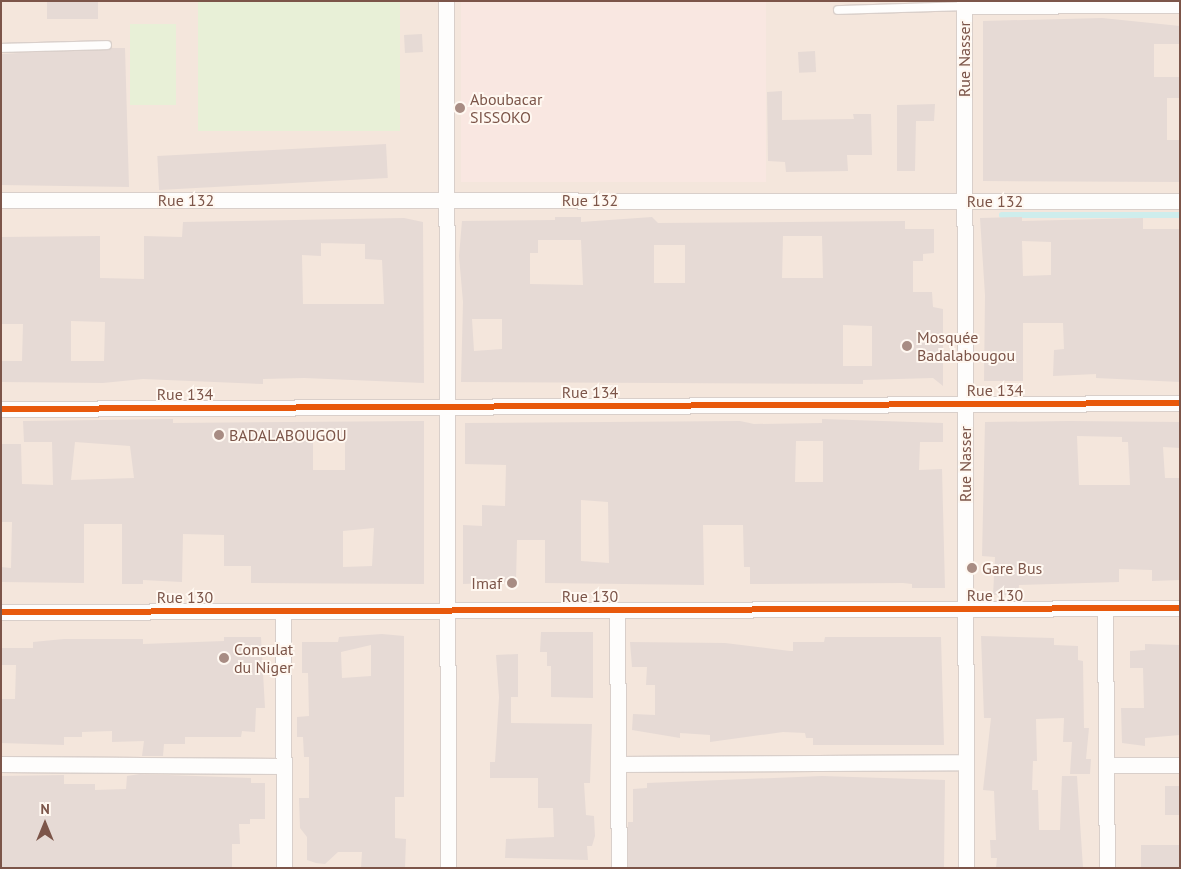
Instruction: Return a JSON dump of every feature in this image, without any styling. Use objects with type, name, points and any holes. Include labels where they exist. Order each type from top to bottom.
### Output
[{"type":"street","points":[[446,1],[448,868]]},
{"type":"street","points":[[964,4],[1180,5]]},
{"type":"street","name":"Rue Nasser","points":[[964,4],[966,868]]},
{"type":"street","name":"Rue 132","points":[[1,200],[1180,201]]},
{"type":"street","name":"Rue 134","points":[[1,409],[1180,403]]},
{"type":"street","points":[[1105,608],[1107,868]]},
{"type":"street","name":"Rue 130","points":[[1,612],[1180,608]]},
{"type":"street","points":[[617,610],[619,868]]},
{"type":"street","points":[[282,611],[284,868]]},
{"type":"street","points":[[618,764],[966,762]]},
{"type":"street","points":[[1,764],[283,766]]},
{"type":"street","points":[[1107,765],[1180,765]]},
{"type":"lane","points":[[838,10],[964,4]]},
{"type":"lane","points":[[1,48],[108,45]]},
{"type":"shaded area","points":[[1,1],[1180,1],[1180,868],[1,868]]},
{"type":"shaded area","points":[[461,1],[766,1],[766,182],[461,182]]},
{"type":"green space","points":[[198,1],[400,1],[400,131],[198,131]]},
{"type":"green space","points":[[130,24],[176,24],[176,105],[130,105]]},
{"type":"building","points":[[47,1],[98,1],[98,19],[47,19]]},
{"type":"building","points":[[1102,18],[1180,26],[1180,44],[1154,44],[1154,77],[1180,77],[1180,98],[1167,98],[1167,140],[1180,140],[1180,182],[983,181],[983,21]]},
{"type":"building","points":[[422,34],[423,52],[405,53],[404,35]]},
{"type":"building","points":[[125,48],[129,187],[1,185],[1,54]]},
{"type":"building","points":[[815,51],[816,72],[799,73],[798,52]]},
{"type":"building","points":[[782,91],[782,120],[854,119],[853,114],[871,114],[872,155],[847,155],[848,171],[786,172],[785,162],[768,161],[767,92]]},
{"type":"building","points":[[935,104],[934,121],[916,121],[915,171],[897,171],[897,105]]},
{"type":"building","points":[[386,144],[388,178],[159,190],[157,156]]},
{"type":"building","points":[[555,217],[581,217],[581,222],[652,217],[658,223],[905,221],[905,229],[934,229],[934,253],[923,254],[923,261],[913,261],[913,292],[932,292],[933,307],[943,309],[943,386],[933,378],[863,380],[863,384],[461,382],[463,302],[459,256],[462,221],[555,220]],"holes":[[[783,236],[822,236],[823,278],[782,278]],[[538,240],[581,240],[583,285],[530,284],[530,253],[538,253]],[[654,245],[685,245],[685,283],[654,283]],[[472,319],[502,319],[502,349],[474,351]],[[843,325],[872,326],[872,366],[843,366]]]},
{"type":"building","points":[[1022,217],[1022,221],[1143,218],[1143,229],[1180,229],[1180,382],[1096,378],[1096,374],[1053,376],[1054,350],[1064,349],[1063,323],[1023,323],[1023,381],[984,381],[985,295],[980,218]],"holes":[[[1022,241],[1051,242],[1051,275],[1023,276]]]},
{"type":"building","points":[[404,218],[423,222],[424,383],[304,378],[263,379],[263,384],[143,379],[103,383],[1,382],[1,361],[22,361],[23,324],[1,324],[1,237],[100,236],[100,278],[144,279],[144,236],[182,237],[183,222]],"holes":[[[321,243],[365,244],[365,259],[382,260],[384,304],[303,304],[302,255],[321,256]],[[71,321],[105,322],[104,361],[71,361]]]},
{"type":"building","points":[[173,419],[173,423],[424,421],[424,584],[251,583],[251,566],[224,566],[224,535],[183,534],[182,582],[143,580],[143,584],[122,584],[122,524],[84,524],[84,583],[1,582],[1,567],[11,568],[12,522],[1,522],[1,444],[21,444],[22,484],[53,485],[52,442],[24,442],[23,421]],"holes":[[[313,440],[345,441],[345,470],[313,470]],[[75,442],[130,446],[134,478],[71,480]],[[374,528],[372,566],[343,567],[343,531]]]},
{"type":"building","points":[[822,419],[943,423],[943,442],[920,442],[919,470],[942,469],[945,588],[912,588],[912,584],[903,583],[750,584],[750,567],[744,567],[743,525],[703,525],[704,585],[545,583],[545,540],[517,540],[516,582],[463,584],[463,525],[482,526],[482,505],[505,506],[506,465],[465,464],[465,423],[740,421],[754,424],[822,423]],"holes":[[[796,441],[823,441],[823,482],[795,482]],[[581,500],[608,502],[609,563],[581,561]]]},
{"type":"building","points":[[985,422],[1180,422],[1180,448],[1163,447],[1165,478],[1180,478],[1180,580],[1152,581],[1152,570],[1119,569],[1119,582],[1019,585],[1018,595],[993,595],[995,557],[982,556]],"holes":[[[1077,436],[1122,437],[1122,442],[1128,442],[1130,485],[1079,485]]]},
{"type":"building","points":[[541,632],[593,632],[593,698],[551,697],[551,666],[547,666],[547,652],[540,652]]},
{"type":"building","points":[[382,634],[404,636],[404,797],[395,797],[395,838],[406,839],[405,868],[361,868],[362,852],[338,852],[325,864],[307,860],[307,837],[300,828],[299,798],[309,798],[309,757],[304,757],[303,737],[297,737],[297,717],[309,716],[308,673],[302,673],[302,642],[338,642],[339,637]],"holes":[[[371,645],[371,676],[342,678],[341,652]]]},
{"type":"building","points":[[981,636],[1054,638],[1054,645],[1078,646],[1078,660],[1083,661],[1084,728],[1089,728],[1086,759],[1091,759],[1090,774],[1070,774],[1072,742],[1063,742],[1064,718],[1036,719],[1037,761],[1033,761],[1032,790],[1038,790],[1039,830],[1060,830],[1062,776],[1077,776],[1083,868],[996,868],[997,858],[991,858],[990,840],[996,840],[994,791],[983,790],[991,718],[984,718]]},
{"type":"building","points":[[224,637],[261,637],[265,708],[256,708],[255,732],[242,731],[241,737],[185,737],[185,744],[164,744],[163,756],[142,756],[144,741],[112,742],[112,731],[82,732],[82,737],[64,737],[64,745],[1,743],[1,699],[15,699],[16,665],[1,665],[1,648],[33,648],[33,642],[64,639],[143,639],[143,644],[224,641]]},
{"type":"building","points":[[825,637],[941,637],[944,745],[813,745],[813,738],[806,738],[805,733],[783,732],[710,742],[710,735],[680,733],[680,738],[632,730],[633,714],[655,715],[655,685],[646,685],[647,667],[632,667],[630,642],[725,643],[793,651],[793,642],[824,642]]},
{"type":"building","points":[[1145,644],[1180,645],[1180,735],[1145,738],[1145,746],[1122,743],[1121,708],[1144,708],[1143,668],[1130,668],[1130,651],[1145,650]]},
{"type":"building","points":[[518,654],[518,697],[511,697],[511,723],[592,724],[590,783],[584,783],[586,815],[594,816],[595,836],[592,846],[587,846],[588,860],[505,858],[506,839],[554,837],[553,808],[538,808],[538,778],[490,778],[490,762],[495,762],[499,697],[496,655]]},
{"type":"building","points":[[140,774],[251,778],[251,783],[265,783],[265,819],[250,819],[250,824],[239,824],[240,844],[232,844],[232,868],[1,868],[1,776],[64,775],[64,784],[95,784],[95,790],[126,789],[127,776]]},
{"type":"building","points":[[822,776],[945,780],[944,868],[628,868],[628,822],[633,822],[633,789],[647,788],[647,783]]},
{"type":"building","points":[[1165,786],[1180,786],[1180,815],[1165,815]]},
{"type":"building","points":[[1141,845],[1180,845],[1180,868],[1141,868]]},
{"type":"waterway","points":[[1002,215],[1180,215]]},
{"type":"cycle path","points":[[1,409],[1180,403]]},
{"type":"cycle path","points":[[1,612],[1180,608]]},
{"type":"place","name":"Aboubacar SISSOKO","points":[[460,108]]},
{"type":"place","name":"Mosquée Badalabougou","points":[[907,346]]},
{"type":"place","name":"BADALABOUGOU","points":[[219,435]]},
{"type":"place","name":"Gare Bus","points":[[972,568]]},
{"type":"place","name":"Imaf","points":[[512,583]]},
{"type":"place","name":"Consulat du Niger","points":[[224,658]]}]
